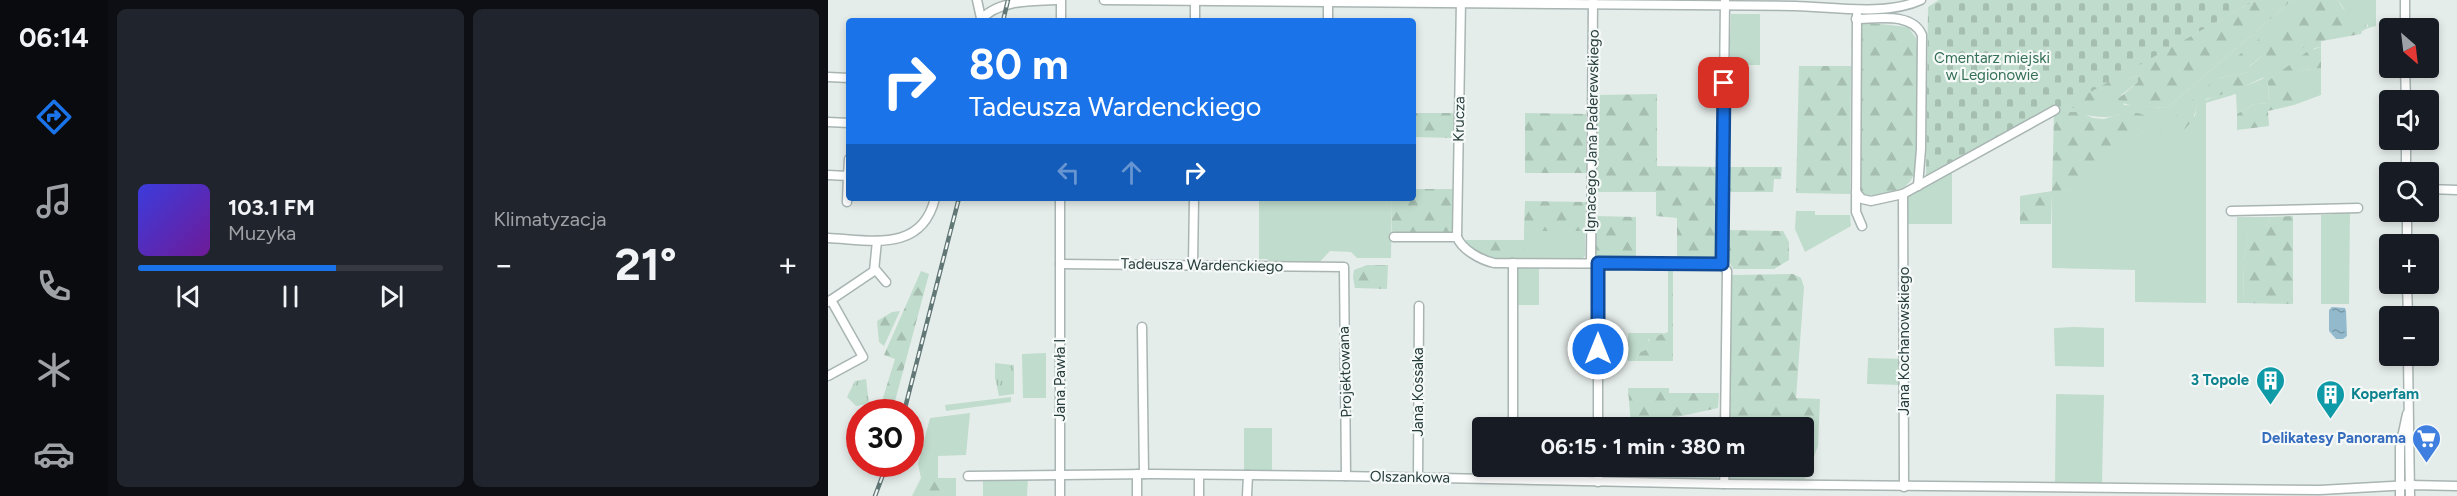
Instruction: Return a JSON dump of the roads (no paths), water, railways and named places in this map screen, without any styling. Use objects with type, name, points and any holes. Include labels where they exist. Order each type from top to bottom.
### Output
[{"type":"street","points":[[977,0],[981,18]]},
{"type":"street","points":[[983,18],[991,9],[1008,2],[1059,0],[1061,18]]},
{"type":"street","points":[[1104,0],[1725,3],[1857,8],[1895,8],[1921,0]]},
{"type":"street","points":[[2405,0],[2405,18]]},
{"type":"street","points":[[1195,1],[1195,18]]},
{"type":"street","points":[[1328,1],[1328,18]]},
{"type":"street","name":"Krucza","points":[[1457,237],[1461,2]]},
{"type":"street","name":"Ignacego Jana Paderewskiego","points":[[1593,2],[1594,263],[1598,417]]},
{"type":"street","points":[[1725,3],[1722,264],[1727,271],[1725,417]]},
{"type":"street","points":[[1857,8],[1856,212],[1862,226]]},
{"type":"street","points":[[1856,19],[1906,20],[1917,26],[1922,35],[1921,149],[1918,186]]},
{"type":"street","points":[[828,77],[846,78]]},
{"type":"street","points":[[1856,192],[1860,198],[1871,201],[1904,194],[2055,110]]},
{"type":"street","points":[[828,122],[846,123]]},
{"type":"street","points":[[828,175],[846,176]]},
{"type":"street","points":[[2439,189],[2457,190]]},
{"type":"street","name":"Jana Kochanowskiego","points":[[1904,194],[1904,487]]},
{"type":"street","points":[[828,238],[896,240],[913,232],[930,214],[934,201]]},
{"type":"street","name":"Jana Pawła I","points":[[1060,201],[1060,496]]},
{"type":"street","points":[[1193,265],[1194,201]]},
{"type":"street","points":[[2231,211],[2358,208]]},
{"type":"street","points":[[1394,237],[1457,237],[1460,244],[1488,261],[1722,264]]},
{"type":"street","points":[[877,241],[875,269],[886,282]]},
{"type":"street","points":[[1513,263],[1513,417]]},
{"type":"street","name":"Tadeusza Wardenckiego","points":[[1060,264],[1344,267]]},
{"type":"street","name":"Projektowana","points":[[1344,267],[1346,476]]},
{"type":"street","points":[[828,376],[863,357],[829,301],[875,269]]},
{"type":"street","name":"Jana Kossaka","points":[[1418,478],[1419,306]]},
{"type":"street","points":[[1137,496],[1141,474],[1142,327]]},
{"type":"street","points":[[2408,366],[2410,496]]},
{"type":"street","points":[[2400,496],[2402,432],[2408,411]]},
{"type":"street","name":"Olszankowa","points":[[968,476],[1056,476],[1060,474],[1346,476],[1904,487],[2364,489],[2410,485]]},
{"type":"street","points":[[1199,475],[1199,496]]},
{"type":"street","points":[[1247,496],[1248,475]]},
{"type":"street","points":[[1598,477],[1598,482]]},
{"type":"street","points":[[1724,477],[1724,484]]},
{"type":"street","points":[[2410,485],[2457,486]]},
{"type":"water","points":[[2332,307],[2345,308],[2347,336],[2343,339],[2336,339],[2329,331],[2329,310]]},
{"type":"railway","points":[[1004,18],[1008,0]]},
{"type":"railway","points":[[907,399],[958,201]]},
{"type":"railway","points":[[875,496],[882,477]]},
{"type":"place","name":"3 Topole","points":[[2270,406]]},
{"type":"place","name":"Koperfam","points":[[2330,420]]},
{"type":"place","name":"Delikatesy Panorama","points":[[2427,464]]},
{"type":"park label","name":"Cmentarz miejski w Legionowie","points":[[1992,66]]}]
